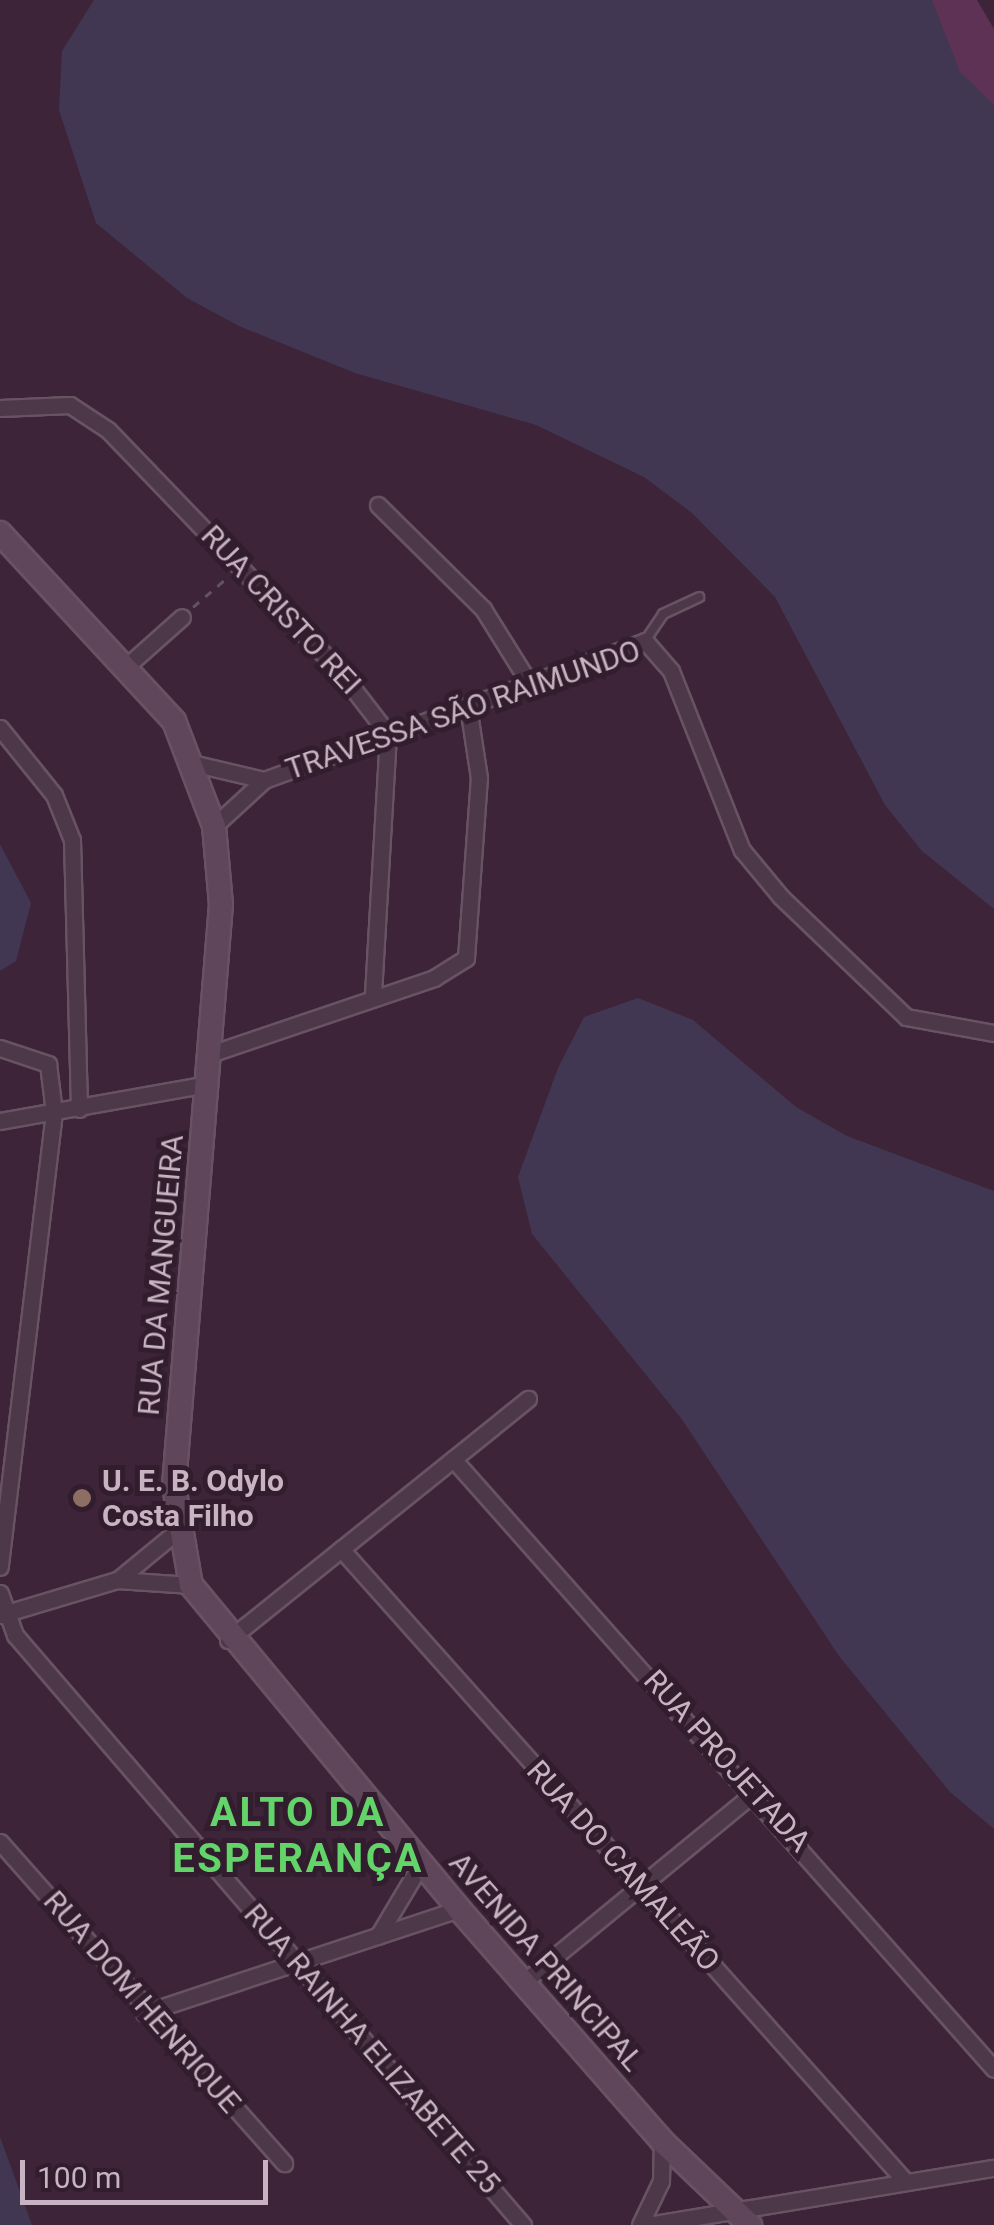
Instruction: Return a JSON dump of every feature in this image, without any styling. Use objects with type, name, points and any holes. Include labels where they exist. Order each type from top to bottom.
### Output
[{"type":"street","name":"RUA CRISTO REI","points":[[0,408],[45,402],[86,413],[242,566],[388,734]]},
{"type":"street","points":[[378,506],[482,609],[528,681]]},
{"type":"street","name":"RUA DA MANGUEIRA","points":[[0,533],[128,665],[196,764],[214,826],[221,904],[177,1531]]},
{"type":"street","points":[[128,665],[182,617]]},
{"type":"street","name":"TRAVESSA SÃO RAIMUNDO","points":[[214,826],[264,780],[644,641],[671,671],[742,850],[780,898],[906,1017],[994,1033]]},
{"type":"street","points":[[210,1054],[372,994],[434,978],[461,964],[468,947],[478,778],[468,706]]},
{"type":"street","points":[[0,728],[54,795],[72,840],[79,1108]]},
{"type":"street","points":[[372,994],[388,734]]},
{"type":"street","name":"TRAVESSA SÃO RAIMUNDO","points":[[196,764],[264,780]]},
{"type":"street","points":[[0,1048],[48,1064],[54,1112],[0,1566]]},
{"type":"street","points":[[0,1121],[207,1084]]},
{"type":"street","points":[[228,1640],[528,1399]]},
{"type":"street","name":"RUA PROJETADA","points":[[454,1459],[756,1792],[994,2069]]},
{"type":"street","points":[[117,1580],[177,1531]]},
{"type":"street","name":"AVENIDA PRINCIPAL","points":[[177,1531],[191,1586],[228,1640],[662,2141],[742,2218]]},
{"type":"street","name":"RUA DO CAMALEÃO","points":[[341,1549],[906,2182]]},
{"type":"street","points":[[2,1614],[117,1580],[191,1586]]},
{"type":"street","name":"RUA RAINHA ELIZABETE 25","points":[[0,1593],[2,1614],[523,2225]]},
{"type":"street","points":[[525,1981],[756,1792]]},
{"type":"street","name":"RUA DOM HENRIQUE","points":[[0,1842],[144,2012],[284,2164]]},
{"type":"street","points":[[378,1936],[421,1864]]},
{"type":"street","points":[[144,2012],[459,1909]]},
{"type":"street","points":[[640,2225],[661,2181],[662,2141]]},
{"type":"street","points":[[648,2225],[742,2218],[906,2182],[994,2168]]},
{"type":"lane","points":[[644,641],[662,614],[699,597]]},
{"type":"path","points":[[182,617],[242,566]]},
{"type":"shaded area","points":[[94,0],[932,0],[994,105],[994,909],[922,851],[885,805],[775,597],[692,513],[644,477],[536,425],[355,373],[239,326],[187,298],[96,223],[59,110],[62,51]]},
{"type":"shaded area","points":[[932,0],[977,0],[994,29],[994,105],[960,72]]},
{"type":"shaded area","points":[[0,844],[31,903],[16,961],[0,971]]},
{"type":"shaded area","points":[[638,998],[693,1020],[796,1107],[847,1136],[994,1191],[994,1829],[950,1792],[839,1656],[681,1418],[532,1234],[518,1177],[558,1068],[584,1017]]},
{"type":"shaded area","points":[[0,2137],[27,2211],[32,2225],[0,2225]]},
{"type":"place","name":"U. E. B. Odylo Costa Filho","points":[[82,1498]]},
{"type":"district","name":"ALTO DA ESPERANÇA","points":[[298,1836]]}]
